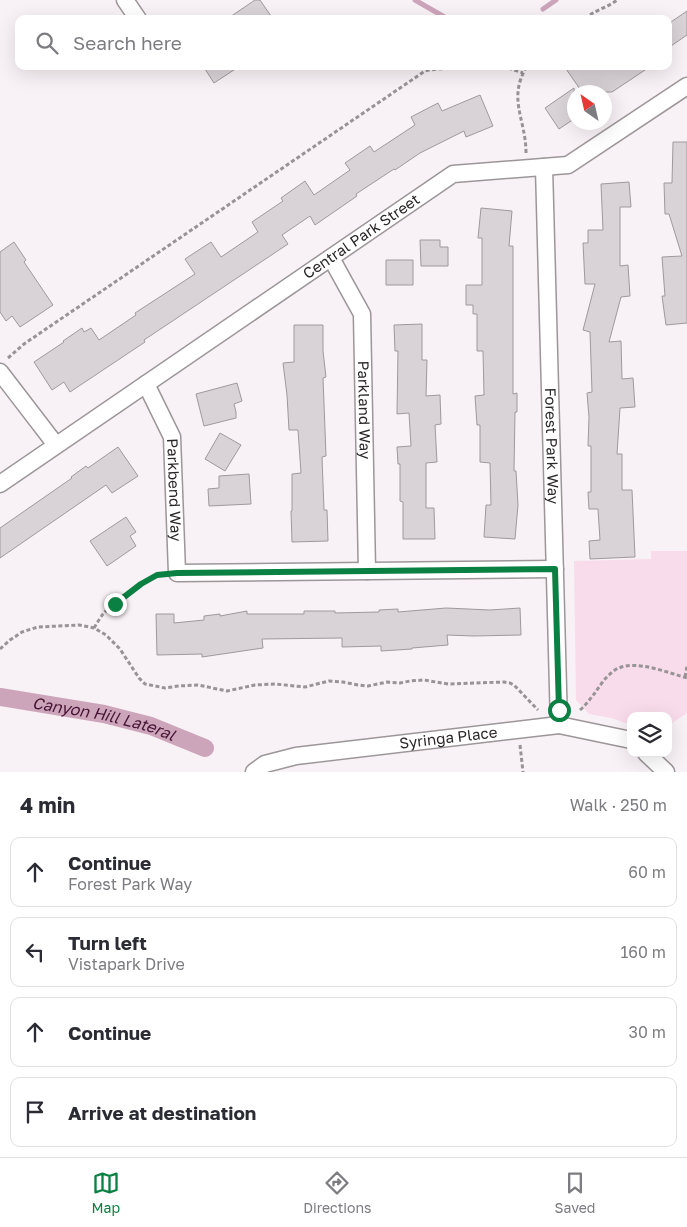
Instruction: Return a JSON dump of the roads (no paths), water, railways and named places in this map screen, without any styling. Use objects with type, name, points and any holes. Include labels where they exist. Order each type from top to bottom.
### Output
[{"type":"street","points":[[125,0],[135,15]]},
{"type":"street","name":"Central Park Street","points":[[0,484],[453,174],[568,164],[687,86]]},
{"type":"street","name":"Forest Park Way","points":[[544,166],[559,725]]},
{"type":"street","name":"Parkland Way","points":[[331,258],[362,314],[367,571]]},
{"type":"street","points":[[4,365],[56,445]]},
{"type":"street","name":"Parkbend Way","points":[[146,384],[172,437],[177,573],[367,571]]},
{"type":"street","points":[[367,571],[555,569]]},
{"type":"street","name":"Syringa Place","points":[[259,768],[296,756],[559,725],[627,739]]},
{"type":"street","points":[[650,757],[666,772]]},
{"type":"waterway","points":[[415,0],[441,15]]},
{"type":"waterway","points":[[543,9],[556,0]]},
{"type":"waterway","name":"Canyon Hill Lateral","points":[[0,697],[104,714],[151,726],[205,748]]}]
